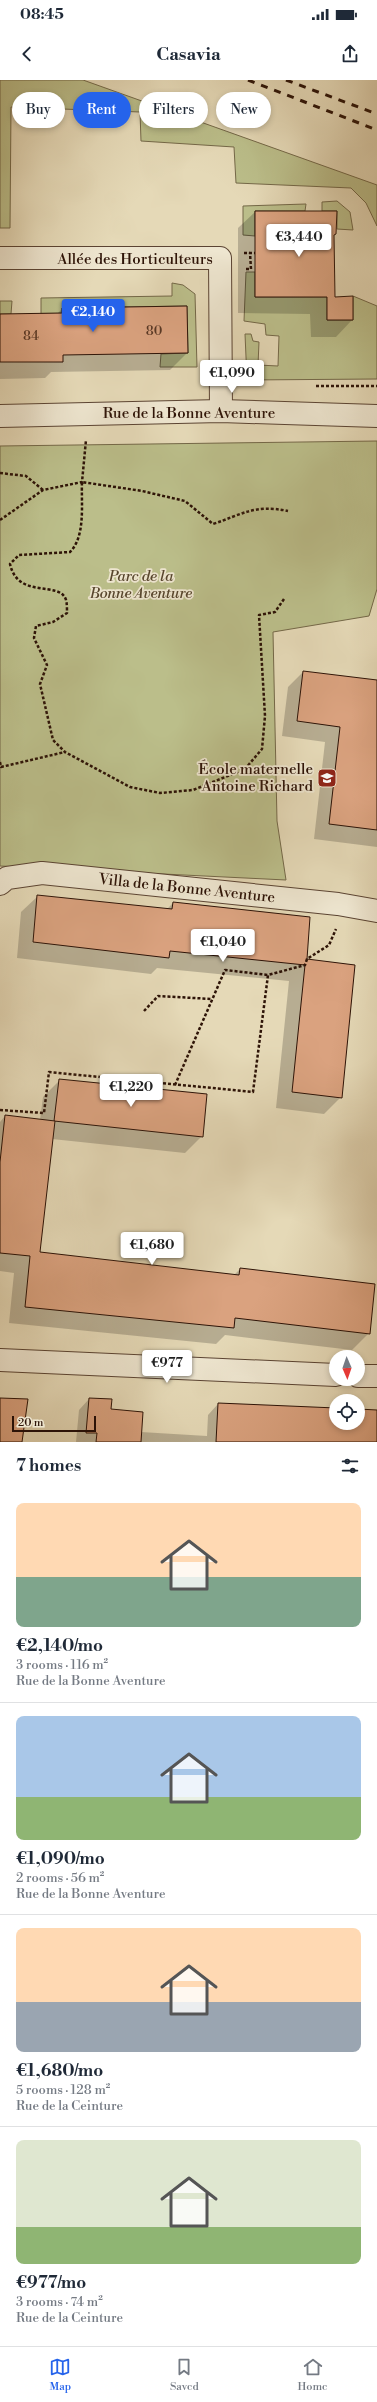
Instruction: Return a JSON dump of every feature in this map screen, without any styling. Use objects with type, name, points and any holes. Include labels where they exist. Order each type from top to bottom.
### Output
[{"type":"street","name":"Allée des Horticulteurs","points":[[0,258],[220,258],[221,411]]},
{"type":"street","name":"Rue de la Bonne Aventure","points":[[0,416],[221,411],[377,416]]},
{"type":"street","name":"Villa de la Bonne Aventure","points":[[0,884],[7,878],[42,873],[338,904],[377,911]]},
{"type":"street","points":[[0,1360],[329,1375]]},
{"type":"street","points":[[365,1376],[377,1376]]},
{"type":"path","points":[[251,269],[250,253],[255,253]]},
{"type":"path","points":[[86,413],[86,445],[82,482],[80,530],[75,547],[70,552],[19,555],[10,564],[12,574],[21,583],[60,593],[66,600],[67,613],[53,622],[36,626],[34,638],[46,665],[40,684],[53,740],[65,752],[130,786],[160,793],[193,790],[245,769],[262,749],[265,716],[258,615],[276,612],[284,599]]},
{"type":"path","points":[[0,473],[26,476],[43,490]]},
{"type":"path","points":[[0,520],[43,490],[82,482],[142,491],[185,501],[212,524],[248,511],[268,507],[288,511]]},
{"type":"path","points":[[0,762],[1,768],[65,752]]},
{"type":"path","points":[[175,1085],[225,970],[268,975],[305,965],[307,959],[329,945],[336,932],[338,904]]},
{"type":"path","points":[[0,1110],[44,1113],[49,1072],[253,1092],[268,975]]},
{"type":"path","points":[[144,1010],[158,996],[212,999]]},
{"type":"green space","points":[[0,80],[83,80],[117,92],[73,92],[73,109],[65,109],[65,92],[12,92],[10,228],[0,228]]},
{"type":"green space","points":[[131,97],[139,100],[139,112],[131,112]]},
{"type":"green space","points":[[208,125],[377,185],[377,226],[366,203],[351,188],[236,183],[234,147],[141,141],[141,128],[208,128]]},
{"type":"green space","points":[[337,201],[350,212],[353,230],[337,229],[337,211],[322,211],[322,202]]},
{"type":"green space","points":[[306,204],[305,211],[255,211],[255,236],[243,235],[243,206]]},
{"type":"green space","points":[[246,272],[255,272],[255,297],[327,297],[327,320],[353,320],[353,296],[377,306],[377,379],[247,380],[245,334],[251,334],[253,341],[259,342],[258,365],[278,366],[279,336],[266,335],[265,324],[244,321]]},
{"type":"green space","points":[[172,283],[183,285],[195,294],[197,367],[160,367],[161,354],[188,353],[187,306],[62,308],[62,314],[41,314],[41,298],[172,296]]},
{"type":"green space","points":[[0,301],[12,301],[11,314],[0,314]]},
{"type":"green space","name":"Parc de la Bonne Aventure","points":[[377,441],[377,589],[369,616],[273,632],[277,821],[286,880],[0,866],[0,446]]},
{"type":"building","points":[[255,211],[337,211],[336,234],[334,235],[335,297],[353,296],[353,320],[327,320],[327,297],[255,297]]},
{"type":"building","points":[[187,306],[188,353],[63,355],[63,362],[0,362],[0,314],[62,313],[62,308]]},
{"type":"building","points":[[303,671],[377,680],[377,830],[329,824],[340,727],[297,721]]},
{"type":"building","points":[[37,895],[172,909],[173,902],[310,917],[307,959],[355,965],[342,1098],[292,1092],[305,965],[170,951],[169,958],[33,942]]},
{"type":"building","points":[[59,1079],[207,1094],[203,1137],[54,1121]]},
{"type":"building","points":[[5,1115],[55,1121],[40,1252],[239,1275],[240,1268],[375,1284],[370,1334],[235,1318],[234,1328],[25,1307],[30,1256],[0,1253],[0,1162]]},
{"type":"building","points":[[0,1398],[28,1399],[22,1442],[0,1442]]},
{"type":"building","points":[[89,1398],[112,1399],[111,1409],[143,1412],[141,1442],[96,1442],[97,1433],[86,1433]]},
{"type":"building","points":[[218,1403],[329,1408],[329,1430],[365,1430],[365,1409],[377,1410],[377,1442],[216,1442]]},
{"type":"railway","points":[[248,80],[377,130]]},
{"type":"railway","points":[[286,80],[377,114]]},
{"type":"place","name":"École maternelle Antoine Richard","points":[[327,778]]}]
